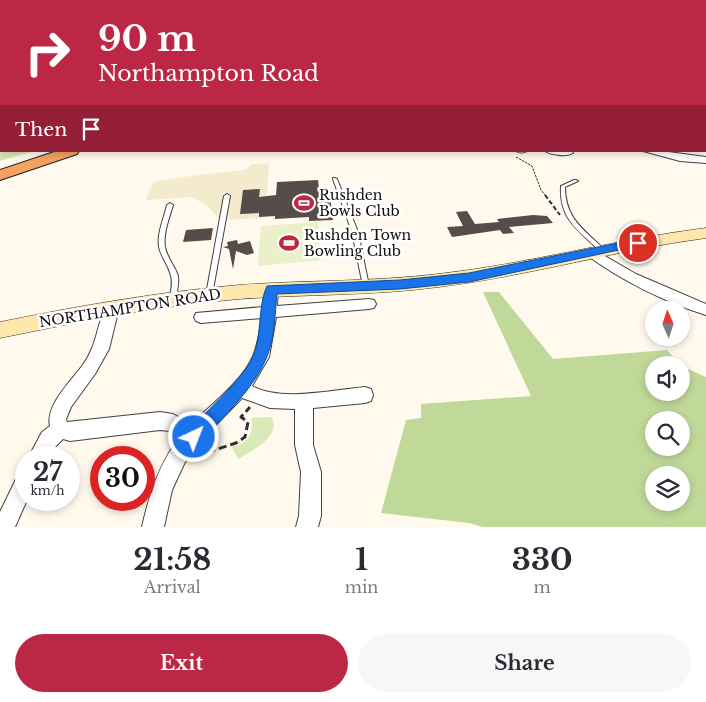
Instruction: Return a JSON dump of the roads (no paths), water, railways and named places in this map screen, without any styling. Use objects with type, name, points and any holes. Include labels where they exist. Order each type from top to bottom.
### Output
[{"type":"highway","points":[[0,169],[52,152]]},
{"type":"highway","points":[[0,175],[69,152]]},
{"type":"main road","name":"NORTHAMPTON ROAD","points":[[0,330],[112,308],[173,299],[271,290],[366,286],[469,277],[657,239],[706,233]]},
{"type":"street","points":[[564,152],[569,153]]},
{"type":"street","points":[[652,152],[680,158],[706,160]]},
{"type":"street","points":[[596,251],[622,271],[706,310]]},
{"type":"street","points":[[153,527],[159,499],[179,454],[240,387],[257,365],[263,349],[271,290]]},
{"type":"street","points":[[201,317],[369,304]]},
{"type":"street","points":[[60,429],[57,419],[64,402],[89,369],[101,349],[112,308]]},
{"type":"street","points":[[240,387],[258,397],[276,400],[365,396]]},
{"type":"street","points":[[304,400],[304,445],[311,472],[310,516],[307,527]]},
{"type":"street","points":[[60,429],[70,432],[160,421],[173,423],[194,437]]},
{"type":"street","points":[[45,446],[60,429]]},
{"type":"street","points":[[4,527],[15,504]]},
{"type":"lane","points":[[335,179],[355,232],[366,286]]},
{"type":"lane","points":[[576,181],[563,186],[561,200],[569,217],[596,251]]},
{"type":"lane","points":[[209,295],[227,196]]},
{"type":"lane","points":[[170,204],[162,233],[162,243],[163,250],[174,273],[173,299]]},
{"type":"place","name":"Rushden Bowls Club","points":[[304,203]]},
{"type":"place","name":"Rushden Town Bowling Club","points":[[289,243]]}]
